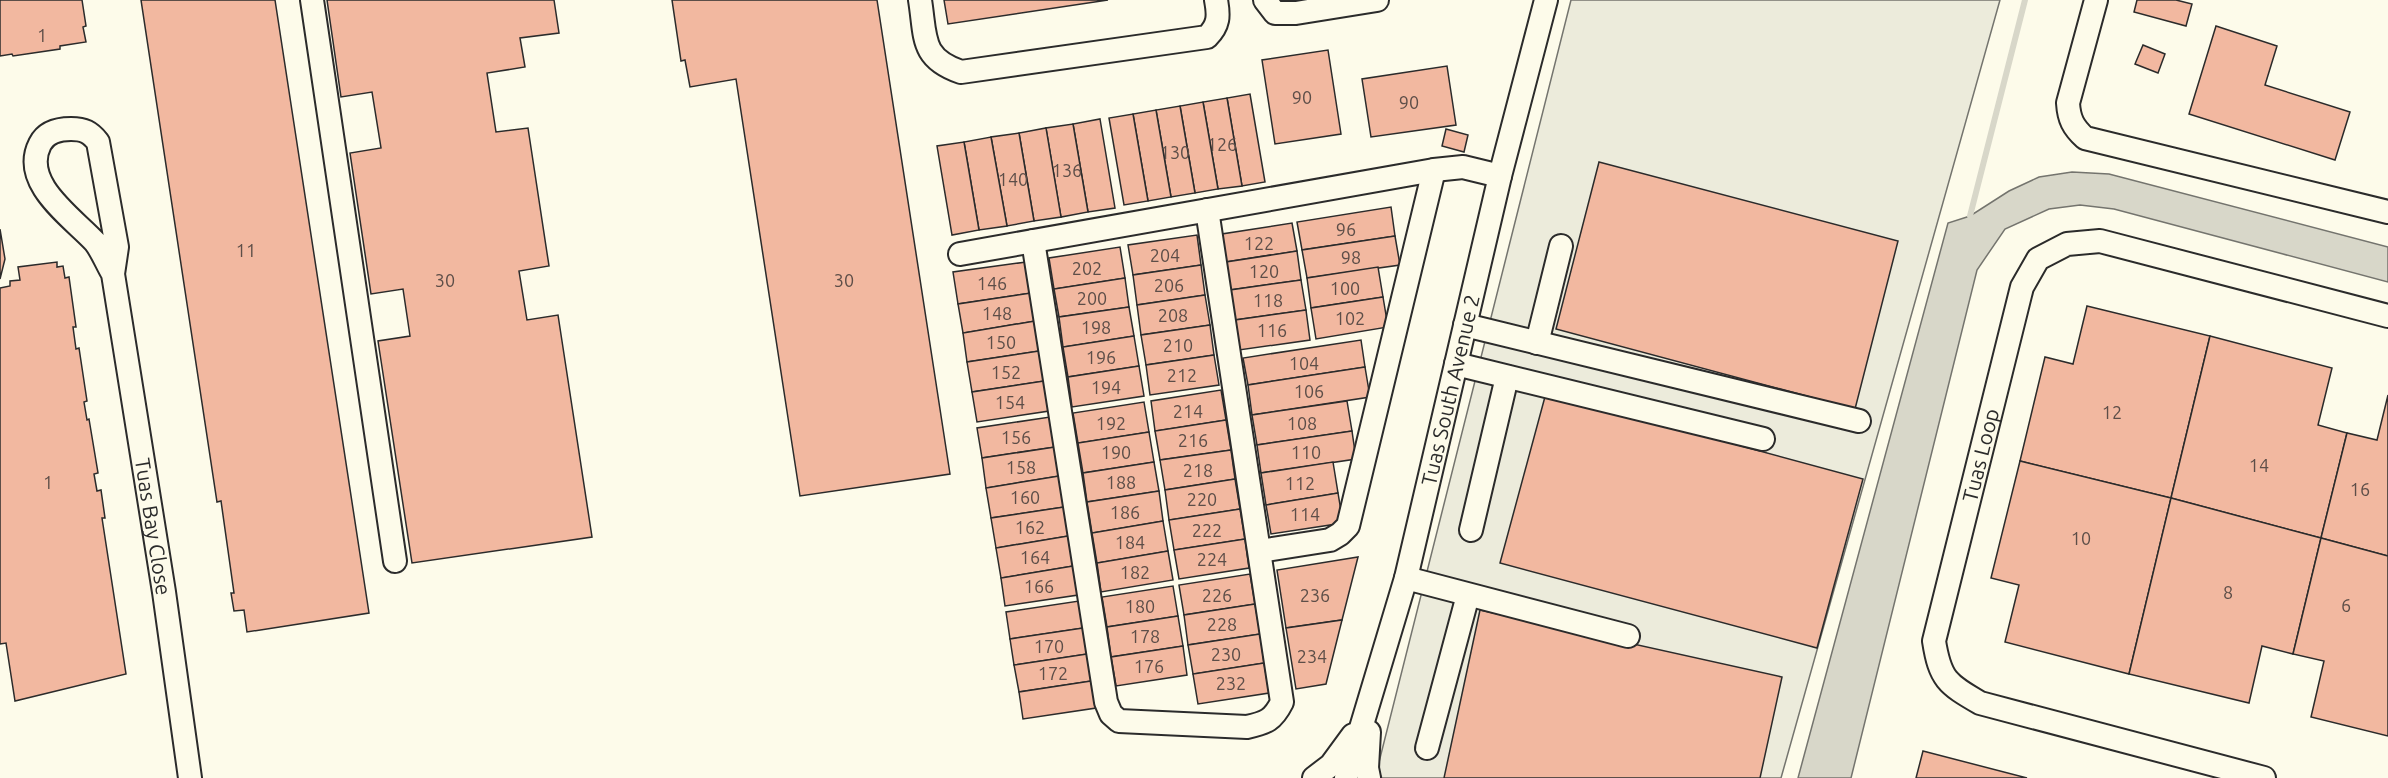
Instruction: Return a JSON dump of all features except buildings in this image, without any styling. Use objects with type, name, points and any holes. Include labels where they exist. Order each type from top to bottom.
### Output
[{"type":"street","points":[[312,0],[394,561]]},
{"type":"street","points":[[920,0],[928,47],[936,60],[961,72],[1207,37],[1215,29],[1219,17],[1216,0]]},
{"type":"street","points":[[1265,0],[1275,13],[1296,13],[1377,0]]},
{"type":"street","name":"Tuas South Avenue 2","points":[[1346,778],[1406,579],[1500,176],[1546,0]]},
{"type":"street","points":[[2096,0],[2068,103],[2069,118],[2076,130],[2085,138],[2388,212]]},
{"type":"street","name":"Tuas Bay Close","points":[[113,274],[96,244],[57,205],[45,189],[36,169],[38,146],[44,137],[53,131],[82,129],[92,134],[98,142],[117,247],[113,274],[162,580],[190,778]]},
{"type":"street","points":[[960,254],[1434,170],[1462,167],[1500,176]]},
{"type":"street","points":[[1260,551],[1330,540],[1348,526],[1434,170]]},
{"type":"street","points":[[1033,241],[1106,702],[1112,714],[1119,721],[1247,727],[1262,724],[1276,715],[1282,702],[1207,210]]},
{"type":"street","name":"Tuas Loop","points":[[2264,778],[1980,703],[1955,688],[1938,666],[1934,641],[2022,287],[2038,259],[2067,244],[2100,241],[2388,316]]},
{"type":"street","points":[[1537,343],[1561,246]]},
{"type":"street","points":[[1465,325],[1859,421]]},
{"type":"street","points":[[1456,364],[1763,439]]},
{"type":"street","points":[[1471,530],[1507,377]]},
{"type":"street","points":[[1406,579],[1628,636]]},
{"type":"street","points":[[1428,748],[1468,595]]},
{"type":"street","points":[[1369,778],[1367,744],[1374,689]]},
{"type":"street","points":[[1314,778],[1331,765],[1364,720]]},
{"type":"shaded area","points":[[1571,0],[2000,0],[1781,778],[1382,778],[1377,770]]},
{"type":"shaded area","points":[[2072,172],[2109,174],[2388,247],[2388,282],[2114,209],[2080,205],[2049,209],[2005,229],[1977,270],[1851,778],[1798,778],[1948,223],[1970,216],[2009,191],[2039,177]]},
{"type":"waterway","points":[[1970,216],[2025,0]]}]
